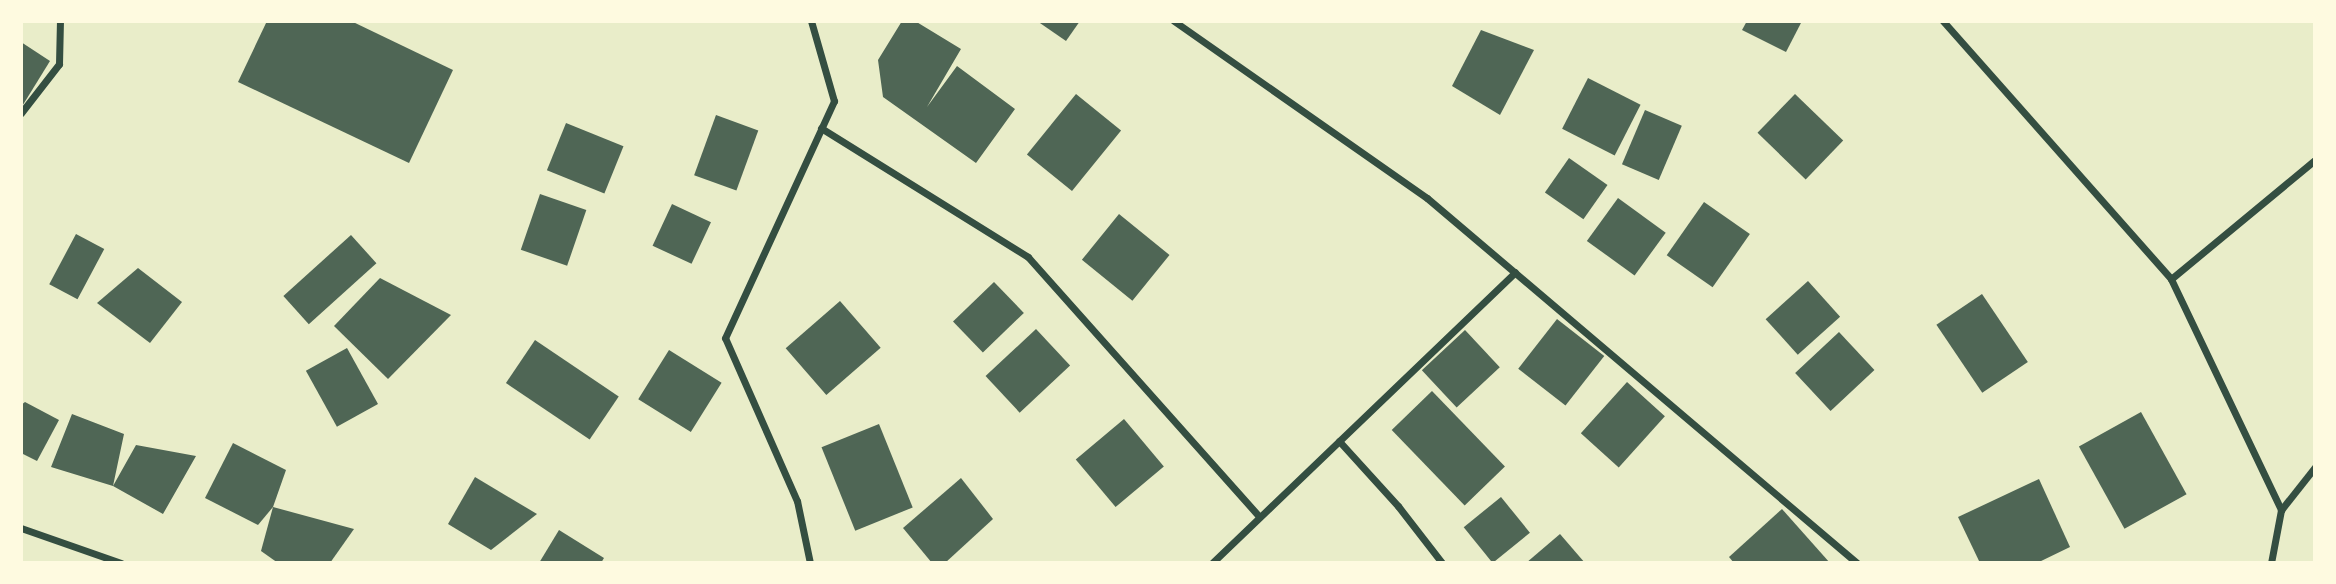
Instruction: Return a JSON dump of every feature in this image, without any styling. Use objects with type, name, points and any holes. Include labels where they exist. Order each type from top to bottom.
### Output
[{"type":"street","points":[[21,113],[60,64],[60,21]]},
{"type":"street","points":[[810,563],[797,501],[725,338],[834,101],[811,21]]},
{"type":"street","points":[[1174,21],[1427,198],[1857,563]]},
{"type":"street","points":[[1943,21],[2171,279],[2281,509]]},
{"type":"street","points":[[821,128],[1028,257],[1260,517]]},
{"type":"street","points":[[2171,279],[2315,160]]},
{"type":"street","points":[[1212,563],[1514,271]]},
{"type":"street","points":[[1339,441],[1398,506],[1442,563]]},
{"type":"street","points":[[2271,563],[2281,509],[2315,467]]},
{"type":"street","points":[[21,528],[121,563]]},
{"type":"building","points":[[267,21],[351,21],[453,70],[409,163],[238,82]]},
{"type":"building","points":[[902,21],[915,21],[961,49],[927,107],[957,66],[1015,109],[976,163],[883,97],[878,60]]},
{"type":"building","points":[[1037,21],[1080,21],[1066,41]]},
{"type":"building","points":[[1747,21],[1802,21],[1786,52],[1742,30]]},
{"type":"building","points":[[1481,30],[1534,50],[1500,115],[1452,86]]},
{"type":"building","points":[[21,42],[50,61],[21,108]]},
{"type":"building","points":[[1588,78],[1641,105],[1615,156],[1562,129]]},
{"type":"building","points":[[1076,94],[1121,131],[1072,191],[1027,155]]},
{"type":"building","points":[[1795,94],[1843,141],[1806,179],[1757,133]]},
{"type":"building","points":[[1645,110],[1682,126],[1659,180],[1622,164]]},
{"type":"building","points":[[716,115],[758,130],[736,191],[694,175]]},
{"type":"building","points":[[566,123],[623,146],[604,194],[547,170]]},
{"type":"building","points":[[1569,158],[1608,185],[1583,219],[1545,192]]},
{"type":"building","points":[[540,194],[586,210],[567,266],[521,250]]},
{"type":"building","points":[[1618,198],[1666,233],[1635,276],[1587,241]]},
{"type":"building","points":[[1704,202],[1750,234],[1713,287],[1667,255]]},
{"type":"building","points":[[672,204],[711,222],[692,264],[653,246]]},
{"type":"building","points":[[1119,214],[1170,255],[1132,301],[1082,260]]},
{"type":"building","points":[[76,234],[104,249],[77,299],[49,284]]},
{"type":"building","points":[[351,235],[376,263],[309,324],[283,296]]},
{"type":"building","points":[[138,268],[182,302],[150,343],[97,303]]},
{"type":"building","points":[[380,278],[451,315],[388,379],[334,326]]},
{"type":"building","points":[[1808,281],[1840,317],[1798,355],[1766,319]]},
{"type":"building","points":[[994,282],[1024,313],[983,353],[953,322]]},
{"type":"building","points":[[1982,294],[2028,362],[1982,393],[1936,325]]},
{"type":"building","points":[[840,301],[881,348],[826,395],[786,348]]},
{"type":"building","points":[[1557,319],[1604,356],[1565,406],[1518,369]]},
{"type":"building","points":[[1036,329],[1070,366],[1020,413],[986,376]]},
{"type":"building","points":[[1465,330],[1500,367],[1457,408],[1422,370]]},
{"type":"building","points":[[1839,332],[1874,370],[1831,411],[1795,373]]},
{"type":"building","points":[[535,340],[619,396],[590,440],[506,383]]},
{"type":"building","points":[[347,348],[378,404],[337,427],[306,371]]},
{"type":"building","points":[[669,350],[722,383],[691,432],[638,399]]},
{"type":"building","points":[[1627,382],[1665,416],[1619,467],[1581,433]]},
{"type":"building","points":[[1432,391],[1505,467],[1465,505],[1392,430]]},
{"type":"building","points":[[25,402],[59,420],[37,461],[21,453],[21,405]]},
{"type":"building","points":[[2141,412],[2187,494],[2124,529],[2079,446]]},
{"type":"building","points":[[72,414],[124,434],[113,486],[51,467]]},
{"type":"building","points":[[1124,419],[1164,466],[1116,507],[1076,459]]},
{"type":"building","points":[[879,424],[913,507],[855,531],[822,447]]},
{"type":"building","points":[[233,443],[286,470],[273,507],[258,525],[205,498]]},
{"type":"building","points":[[136,445],[196,456],[163,514],[113,486]]},
{"type":"building","points":[[475,477],[537,514],[491,550],[448,524]]},
{"type":"building","points":[[961,478],[993,519],[945,563],[932,563],[903,528]]},
{"type":"building","points":[[2039,479],[2070,547],[2037,563],[1980,563],[1958,517]]},
{"type":"building","points":[[1501,497],[1530,533],[1493,563],[1464,527]]},
{"type":"building","points":[[273,507],[354,529],[330,563],[278,563],[261,551]]},
{"type":"building","points":[[1782,509],[1830,563],[1734,563],[1729,557]]},
{"type":"building","points":[[559,530],[604,558],[601,563],[539,563]]},
{"type":"building","points":[[1560,534],[1585,563],[1526,563]]}]
